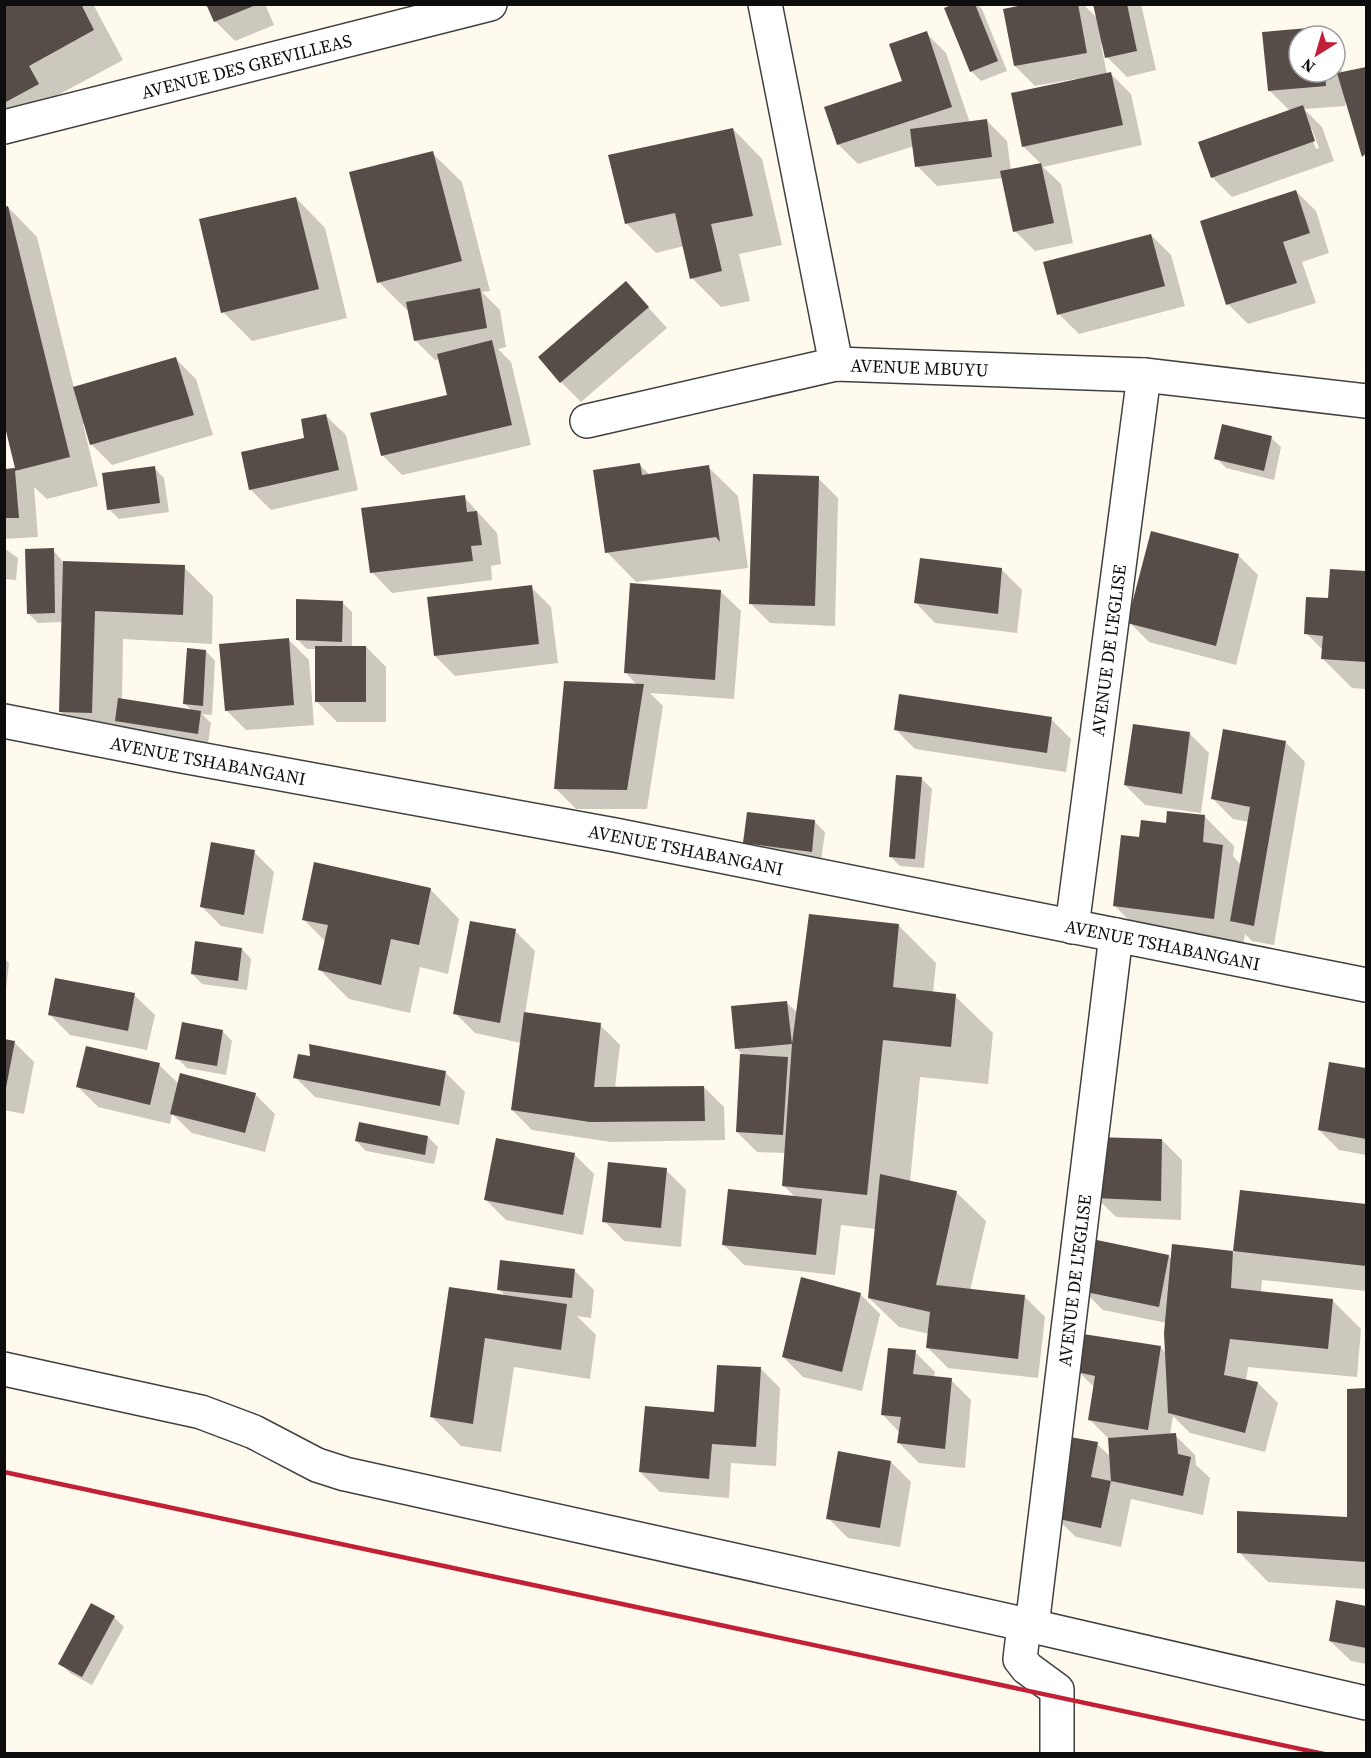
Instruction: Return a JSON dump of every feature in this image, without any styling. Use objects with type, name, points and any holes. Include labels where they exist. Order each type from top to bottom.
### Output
[{"type":"street","name":"AVENUE DES GREVILLEAS","points":[[4,127],[490,4]]},
{"type":"street","name":"AVENUE MBUYU","points":[[765,4],[836,364],[1144,375],[1366,401]]},
{"type":"street","points":[[587,422],[836,364]]},
{"type":"street","name":"AVENUE DE L'EGLISE","points":[[1072,927],[1144,375]]},
{"type":"street","name":"AVENUE TSHABANGANI","points":[[4,721],[615,835],[1366,985]]},
{"type":"street","name":"AVENUE DE L'EGLISE","points":[[1057,1754],[1057,1690],[1027,1668],[1020,1659],[1028,1625],[1116,934]]},
{"type":"street","points":[[4,1369],[201,1412],[254,1432],[317,1465],[345,1474],[1028,1625],[1366,1704]]},
{"type":"building","points":[[4,4],[81,4],[94,30],[29,66],[39,84],[4,103]]},
{"type":"building","points":[[206,4],[256,4],[256,5],[214,22]]},
{"type":"building","points":[[954,4],[975,4],[998,61],[970,72],[944,8]]},
{"type":"building","points":[[1028,4],[1078,4],[1087,53],[1014,66],[1003,9]]},
{"type":"building","points":[[1093,4],[1127,4],[1137,51],[1105,58]]},
{"type":"building","points":[[1287,30],[1287,84],[1326,84],[1326,86],[1268,91],[1262,32]]},
{"type":"building","points":[[927,31],[952,107],[837,145],[824,107],[902,81],[889,44]]},
{"type":"building","points":[[1366,67],[1366,153],[1362,157],[1340,84],[1347,84],[1347,71]]},
{"type":"building","points":[[1111,72],[1123,125],[1022,147],[1011,93]]},
{"type":"building","points":[[1303,105],[1315,141],[1211,178],[1198,142]]},
{"type":"building","points":[[987,119],[992,157],[915,167],[910,129]]},
{"type":"building","points":[[733,128],[753,216],[711,224],[722,271],[690,279],[675,213],[625,224],[608,155]]},
{"type":"building","points":[[433,151],[462,261],[377,283],[349,172]]},
{"type":"building","points":[[1041,163],[1054,223],[1013,232],[1000,171]]},
{"type":"building","points":[[1296,190],[1310,233],[1283,242],[1297,283],[1226,305],[1200,221]]},
{"type":"building","points":[[296,197],[319,289],[221,313],[199,219]]},
{"type":"building","points":[[8,206],[70,457],[15,471],[19,518],[4,518],[4,469],[15,468],[4,423],[4,207]]},
{"type":"building","points":[[1151,234],[1165,286],[1057,315],[1043,262]]},
{"type":"building","points":[[626,281],[649,307],[560,383],[538,357]]},
{"type":"building","points":[[480,288],[487,328],[414,341],[406,302]]},
{"type":"building","points":[[492,340],[512,425],[381,456],[370,413],[447,395],[437,354]]},
{"type":"building","points":[[176,357],[194,415],[90,445],[73,387]]},
{"type":"building","points":[[326,414],[339,470],[249,490],[241,452],[304,438],[301,419]]},
{"type":"building","points":[[1222,424],[1272,436],[1264,471],[1214,459]]},
{"type":"building","points":[[640,463],[642,475],[709,465],[720,542],[716,537],[605,553],[593,470]]},
{"type":"building","points":[[155,466],[160,503],[107,510],[102,473]]},
{"type":"building","points":[[753,474],[819,476],[815,606],[749,604]]},
{"type":"building","points":[[465,495],[467,512],[477,511],[482,545],[471,546],[473,561],[370,573],[361,508]]},
{"type":"building","points":[[1151,531],[1239,554],[1216,646],[1127,623]]},
{"type":"building","points":[[54,548],[55,613],[27,614],[25,549]]},
{"type":"building","points":[[920,558],[1002,568],[998,614],[914,603]]},
{"type":"building","points":[[63,561],[185,565],[183,615],[95,611],[92,713],[59,712]]},
{"type":"building","points":[[1330,569],[1366,571],[1366,662],[1321,659],[1323,636],[1304,634],[1306,597],[1328,598]]},
{"type":"building","points":[[630,583],[721,590],[715,680],[624,673]]},
{"type":"building","points":[[532,585],[539,644],[434,656],[427,597]]},
{"type":"building","points":[[296,599],[343,601],[342,642],[296,640]]},
{"type":"building","points":[[289,638],[294,705],[225,711],[219,644]]},
{"type":"building","points":[[315,646],[366,646],[366,702],[315,702]]},
{"type":"building","points":[[187,648],[206,650],[203,706],[183,704]]},
{"type":"building","points":[[564,681],[644,684],[627,790],[554,789]]},
{"type":"building","points":[[899,694],[1052,717],[1047,753],[894,730]]},
{"type":"building","points":[[118,698],[201,711],[198,734],[115,721]]},
{"type":"building","points":[[1133,724],[1190,732],[1182,794],[1124,785]]},
{"type":"building","points":[[1223,729],[1286,741],[1254,926],[1230,921],[1250,807],[1211,799]]},
{"type":"building","points":[[896,775],[922,777],[915,859],[889,857]]},
{"type":"building","points":[[1167,811],[1205,815],[1203,842],[1223,845],[1214,919],[1113,906],[1121,835],[1139,837],[1141,820],[1166,823]]},
{"type":"building","points":[[747,812],[815,820],[812,852],[743,843]]},
{"type":"building","points":[[211,842],[255,850],[244,915],[200,907]]},
{"type":"building","points":[[314,862],[431,888],[419,945],[391,939],[381,985],[318,970],[328,925],[302,920]]},
{"type":"building","points":[[809,914],[899,924],[893,987],[956,994],[951,1047],[883,1040],[867,1195],[782,1186],[792,1044]]},
{"type":"building","points":[[470,921],[516,929],[500,1023],[453,1014]]},
{"type":"building","points":[[195,941],[242,948],[238,981],[191,974]]},
{"type":"building","points":[[55,978],[135,993],[128,1031],[48,1015]]},
{"type":"building","points":[[787,1001],[792,1044],[735,1049],[731,1006]]},
{"type":"building","points":[[524,1012],[601,1023],[594,1087],[704,1086],[705,1121],[590,1122],[511,1110]]},
{"type":"building","points":[[182,1022],[223,1030],[217,1066],[175,1059]]},
{"type":"building","points":[[4,1039],[15,1041],[6,1088],[4,1088]]},
{"type":"building","points":[[309,1044],[446,1071],[440,1106],[293,1078],[298,1054],[310,1056]]},
{"type":"building","points":[[86,1046],[160,1063],[150,1105],[76,1087]]},
{"type":"building","points":[[740,1054],[788,1057],[783,1135],[736,1132]]},
{"type":"building","points":[[1329,1062],[1366,1068],[1366,1139],[1318,1130]]},
{"type":"building","points":[[180,1073],[256,1093],[245,1133],[170,1114]]},
{"type":"building","points":[[359,1122],[428,1136],[425,1155],[355,1141]]},
{"type":"building","points":[[1095,1137],[1162,1139],[1161,1201],[1094,1198]]},
{"type":"building","points":[[496,1138],[575,1153],[563,1215],[484,1200]]},
{"type":"building","points":[[608,1162],[667,1168],[661,1228],[602,1222]]},
{"type":"building","points":[[880,1174],[957,1191],[936,1285],[1025,1295],[1018,1359],[926,1348],[930,1312],[868,1298]]},
{"type":"building","points":[[728,1189],[822,1199],[816,1255],[722,1245]]},
{"type":"building","points":[[1240,1190],[1366,1204],[1366,1266],[1233,1251]]},
{"type":"building","points":[[1092,1239],[1169,1255],[1159,1307],[1081,1291]]},
{"type":"building","points":[[1172,1244],[1233,1251],[1231,1288],[1333,1299],[1328,1349],[1230,1339],[1224,1375],[1258,1382],[1245,1433],[1168,1413],[1164,1333]]},
{"type":"building","points":[[500,1260],[575,1269],[572,1298],[497,1290]]},
{"type":"building","points":[[801,1277],[861,1293],[842,1372],[782,1357]]},
{"type":"building","points":[[449,1287],[567,1304],[561,1350],[485,1338],[473,1424],[430,1417]]},
{"type":"building","points":[[1083,1334],[1161,1346],[1148,1430],[1088,1420],[1095,1376],[1077,1372]]},
{"type":"building","points":[[888,1348],[916,1350],[913,1374],[952,1378],[945,1449],[897,1443],[901,1417],[881,1415]]},
{"type":"building","points":[[717,1365],[761,1367],[756,1447],[712,1444],[709,1479],[639,1472],[645,1406],[714,1412]]},
{"type":"building","points":[[1366,1388],[1366,1562],[1237,1553],[1237,1511],[1347,1517],[1347,1389]]},
{"type":"building","points":[[1176,1433],[1178,1454],[1191,1457],[1183,1496],[1111,1481],[1108,1438]]},
{"type":"building","points":[[1070,1437],[1098,1442],[1091,1477],[1111,1481],[1101,1528],[1054,1518]]},
{"type":"building","points":[[838,1451],[891,1461],[880,1528],[826,1519]]},
{"type":"building","points":[[1336,1600],[1366,1606],[1366,1648],[1329,1641]]},
{"type":"building","points":[[91,1603],[115,1616],[82,1677],[58,1664]]},
{"type":"railway","points":[[4,1472],[1324,1754]]}]
